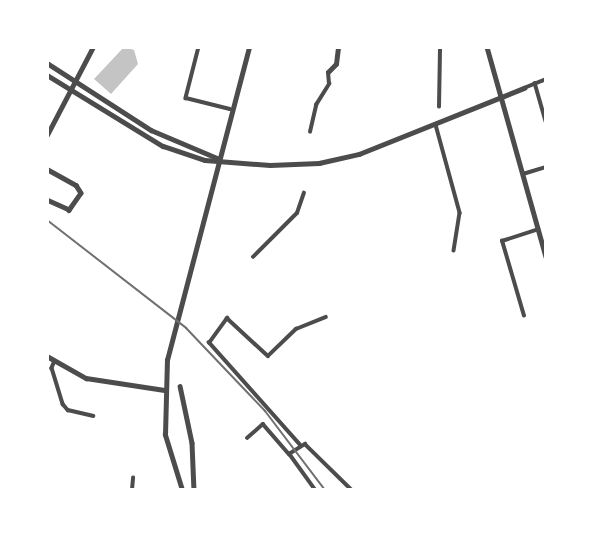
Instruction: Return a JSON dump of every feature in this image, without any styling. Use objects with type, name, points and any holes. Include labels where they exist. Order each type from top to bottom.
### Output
[{"type":"street","points":[[47,135],[93,47]]},
{"type":"street","points":[[199,47],[186,98],[230,109]]},
{"type":"street","points":[[182,490],[165,435],[164,390],[171,335],[230,109],[249,47]]},
{"type":"street","points":[[310,132],[316,105],[329,84],[328,72],[336,64],[338,47]]},
{"type":"street","points":[[439,107],[440,47]]},
{"type":"street","points":[[487,47],[546,257]]},
{"type":"street","points":[[47,63],[151,130],[217,159]]},
{"type":"street","points":[[47,75],[163,146],[205,160],[270,165],[318,163],[359,154],[546,79]]},
{"type":"street","points":[[535,83],[546,121]]},
{"type":"street","points":[[436,125],[460,213],[454,251]]},
{"type":"street","points":[[523,174],[546,167]]},
{"type":"street","points":[[47,169],[76,185],[81,193],[76,205],[65,211],[47,200]]},
{"type":"street","points":[[253,257],[297,213],[304,193]]},
{"type":"street","points":[[524,316],[502,241],[538,229]]},
{"type":"street","points":[[300,446],[209,343],[227,318],[268,356],[296,330],[326,317]]},
{"type":"street","points":[[51,359],[86,377],[164,390]]},
{"type":"street","points":[[47,366],[51,359]]},
{"type":"street","points":[[51,359],[63,404],[68,410],[93,416]]},
{"type":"street","points":[[180,386],[192,443],[194,490]]},
{"type":"street","points":[[247,438],[263,424],[315,490]]},
{"type":"street","points":[[289,454],[300,446],[311,447],[352,490]]},
{"type":"street","points":[[132,490],[133,478]]},
{"type":"street","points":[[376,490],[386,490]]},
{"type":"building","points":[[124,47],[134,50],[138,64],[111,94],[94,79]]},
{"type":"railway","points":[[47,220],[186,328],[265,411],[325,490]]}]
